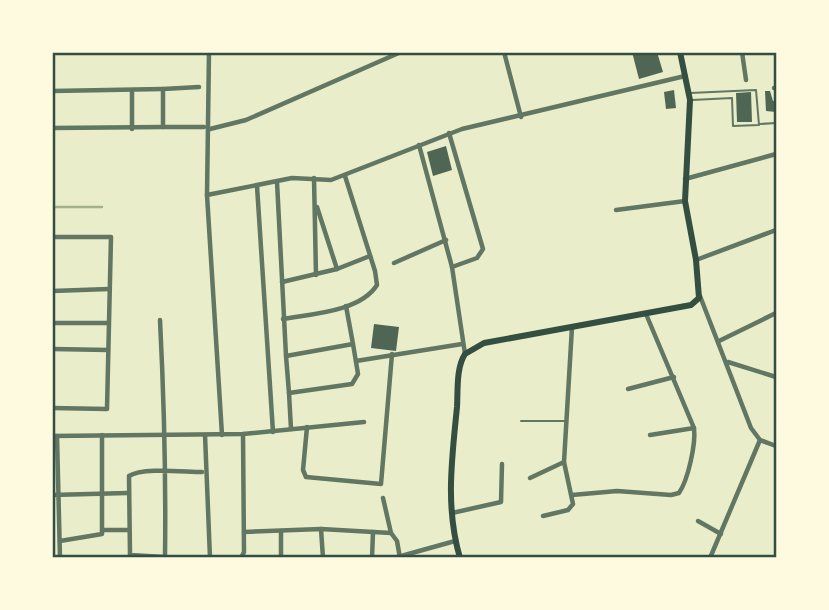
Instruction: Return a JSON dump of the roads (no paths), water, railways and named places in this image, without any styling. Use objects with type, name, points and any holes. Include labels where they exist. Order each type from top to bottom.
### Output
[{"type":"main road","points":[[460,558],[452,513],[452,450],[461,364],[465,354],[484,343],[691,305],[700,295],[685,201],[689,96],[680,52]]},
{"type":"street","points":[[209,52],[207,195],[222,435]]},
{"type":"street","points":[[52,128],[207,128],[246,120],[401,52]]},
{"type":"street","points":[[505,52],[521,117]]},
{"type":"street","points":[[742,52],[746,79]]},
{"type":"street","points":[[207,195],[277,182],[314,178],[326,180],[345,176],[449,133],[686,76]]},
{"type":"street","points":[[52,91],[132,92],[199,87]]},
{"type":"street","points":[[163,89],[163,127]]},
{"type":"street","points":[[132,92],[132,129]]},
{"type":"street","points":[[449,133],[484,249],[477,258],[452,267]]},
{"type":"street","points":[[419,145],[452,267],[465,354]]},
{"type":"street","points":[[684,180],[776,154]]},
{"type":"street","points":[[282,319],[346,306],[369,295],[377,285],[345,176]]},
{"type":"street","points":[[314,178],[316,275]]},
{"type":"street","points":[[277,182],[282,319],[290,429]]},
{"type":"street","points":[[257,186],[273,432]]},
{"type":"street","points":[[616,210],[685,201]]},
{"type":"street","points":[[315,203],[337,270]]},
{"type":"street","points":[[696,260],[776,230]]},
{"type":"street","points":[[52,237],[111,237],[107,409],[52,408]]},
{"type":"street","points":[[394,263],[446,240]]},
{"type":"street","points":[[282,282],[337,270],[370,256]]},
{"type":"street","points":[[52,291],[108,289]]},
{"type":"street","points":[[700,295],[751,428],[760,440],[776,446]]},
{"type":"street","points":[[289,393],[352,384],[358,376],[346,306]]},
{"type":"street","points":[[719,341],[776,313]]},
{"type":"street","points":[[572,495],[617,491],[679,493],[685,485],[695,445],[694,428],[646,314]]},
{"type":"street","points":[[160,320],[166,435],[166,471],[165,558],[130,555],[128,477],[132,473],[166,471],[202,472]]},
{"type":"street","points":[[52,323],[108,323]]},
{"type":"street","points":[[543,516],[571,508],[572,495],[565,462],[572,327]]},
{"type":"street","points":[[286,356],[353,344]]},
{"type":"street","points":[[356,361],[462,344]]},
{"type":"street","points":[[52,349],[108,350]]},
{"type":"street","points":[[307,427],[303,470],[306,477],[381,484],[392,354]]},
{"type":"street","points":[[727,362],[776,377]]},
{"type":"street","points":[[628,389],[674,377]]},
{"type":"street","points":[[60,558],[55,495],[55,436],[222,435],[364,422]]},
{"type":"street","points":[[650,435],[694,428]]},
{"type":"street","points":[[242,558],[243,434]]},
{"type":"street","points":[[60,541],[100,537],[102,435]]},
{"type":"street","points":[[205,435],[210,558]]},
{"type":"street","points":[[710,558],[760,440]]},
{"type":"street","points":[[530,478],[565,462]]},
{"type":"street","points":[[452,513],[501,502],[502,464]]},
{"type":"street","points":[[55,495],[127,494]]},
{"type":"street","points":[[383,498],[391,533],[397,541],[398,557],[455,541]]},
{"type":"street","points":[[698,521],[720,534]]},
{"type":"street","points":[[244,532],[321,529],[391,533]]},
{"type":"street","points":[[321,529],[323,558]]},
{"type":"street","points":[[102,530],[128,530]]},
{"type":"street","points":[[281,531],[281,558]]},
{"type":"street","points":[[372,558],[373,532]]},
{"type":"lane","points":[[689,96],[756,90],[759,125]]},
{"type":"lane","points":[[689,96],[732,98],[733,126],[776,123]]},
{"type":"lane","points":[[521,421],[566,421]]},
{"type":"waterway","points":[[52,207],[102,207]]}]
